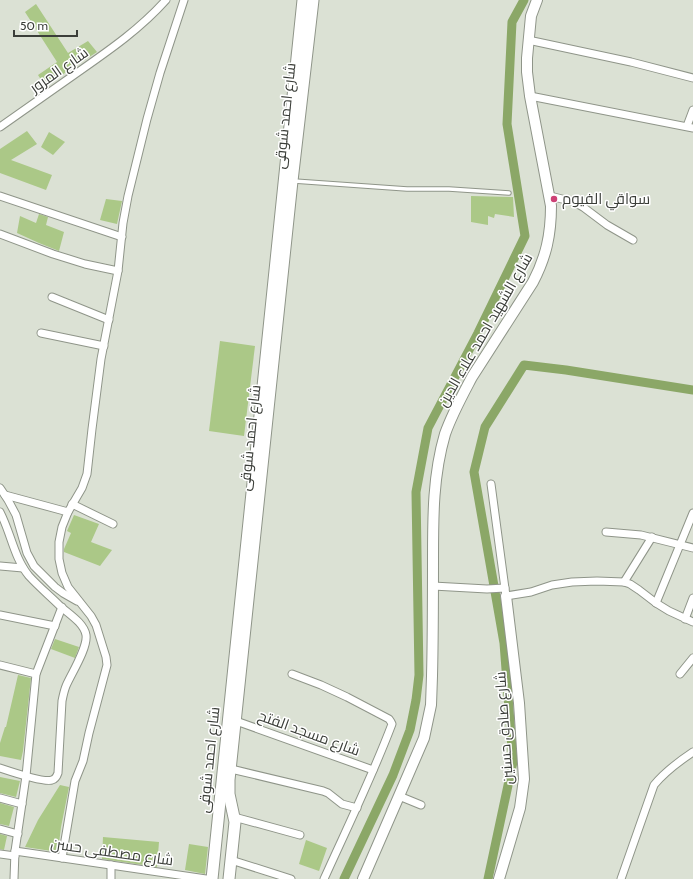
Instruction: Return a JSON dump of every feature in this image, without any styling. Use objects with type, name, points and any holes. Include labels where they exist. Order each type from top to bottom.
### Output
[{"type":"main road","name":"شارع احمد شوقى","points":[[212,879],[303,0]]},
{"type":"main road","name":"شارع احمد شوقى","points":[[229,879],[234,822],[229,787],[292,181],[313,0]]},
{"type":"main road","name":"شارع الشهيد احمد علاء الدين","points":[[363,879],[424,738],[431,705],[434,495],[445,435],[452,415],[469,382],[540,269],[549,239],[551,221],[550,196],[530,96],[527,58],[531,16],[537,0]]},
{"type":"main road","name":"شارع صادق حسنين","points":[[499,879],[519,813],[524,784],[519,703],[503,591]]},
{"type":"main road","points":[[218,826],[226,824],[232,826],[234,822]]},
{"type":"street","name":"شارع المرور","points":[[1,124],[130,35],[166,0]]},
{"type":"street","points":[[62,858],[75,781],[83,761],[107,665],[96,625],[91,616],[68,587],[62,574],[59,559],[59,542],[62,527],[72,504],[82,488],[86,474],[104,346],[118,271],[128,196],[160,73],[184,0]]},
{"type":"street","points":[[528,40],[630,62],[693,78]]},
{"type":"street","points":[[530,96],[690,127],[693,110]]},
{"type":"street","points":[[0,196],[122,237]]},
{"type":"street","points":[[550,196],[574,202],[607,225],[633,240]]},
{"type":"street","points":[[0,234],[53,254],[85,264],[118,271]]},
{"type":"street","points":[[52,297],[109,320]]},
{"type":"street","points":[[41,332],[104,346]]},
{"type":"street","points":[[491,484],[503,591]]},
{"type":"street","points":[[0,488],[13,508],[26,553],[34,566],[62,593],[79,602]]},
{"type":"street","points":[[5,495],[68,512]]},
{"type":"street","points":[[72,504],[113,524]]},
{"type":"street","points":[[0,512],[23,568],[39,587],[74,618],[82,627],[86,635],[83,651],[63,694],[58,773],[56,778],[48,781],[0,768]]},
{"type":"street","points":[[656,603],[693,513]]},
{"type":"street","points":[[3,522],[18,521]]},
{"type":"street","points":[[606,532],[652,537],[693,548]]},
{"type":"street","points":[[624,582],[652,537]]},
{"type":"street","points":[[0,566],[23,568]]},
{"type":"street","points":[[433,586],[531,592],[572,582],[624,582],[630,584],[669,611],[693,622]]},
{"type":"street","points":[[685,619],[693,598]]},
{"type":"street","points":[[14,879],[15,854],[26,776],[36,674],[62,607]]},
{"type":"street","points":[[0,615],[55,626]]},
{"type":"street","points":[[680,674],[693,658]]},
{"type":"street","points":[[0,665],[36,674]]},
{"type":"street","points":[[292,674],[347,697],[388,719],[392,724],[357,808],[324,879]]},
{"type":"street","name":"شارع مسجد الفتح","points":[[236,721],[373,770]]},
{"type":"street","points":[[621,879],[654,785],[658,779],[693,752]]},
{"type":"street","points":[[231,769],[323,791],[342,804],[357,808]]},
{"type":"street","points":[[399,796],[421,805]]},
{"type":"street","points":[[0,798],[22,804]]},
{"type":"street","points":[[234,822],[300,835]]},
{"type":"street","points":[[0,829],[18,834]]},
{"type":"street","name":"شارع مصطفى حسن","points":[[0,854],[62,858],[206,879]]},
{"type":"street","points":[[231,860],[291,879]]},
{"type":"street","points":[[111,865],[111,879]]},
{"type":"lane","points":[[292,181],[408,190],[449,190],[509,193]]},
{"type":"building","points":[[36,4],[68,53],[88,41],[97,52],[45,86],[38,75],[57,62],[25,12]]},
{"type":"building","points":[[27,131],[37,144],[11,160],[52,175],[46,190],[0,173],[0,149]]},
{"type":"building","points":[[49,132],[65,142],[53,155],[41,147]]},
{"type":"building","points":[[471,196],[513,197],[514,217],[495,214],[494,218],[488,216],[488,225],[471,222]]},
{"type":"building","points":[[106,199],[122,201],[117,224],[100,220]]},
{"type":"building","points":[[39,214],[48,217],[46,225],[64,232],[59,251],[17,233],[20,216],[36,223]]},
{"type":"building","points":[[220,341],[255,346],[244,436],[209,431]]},
{"type":"building","points":[[74,515],[99,524],[91,542],[112,550],[100,566],[64,552],[71,533],[67,531]]},
{"type":"building","points":[[55,639],[79,647],[75,658],[51,649]]},
{"type":"building","points":[[18,675],[31,678],[21,760],[0,756],[0,743],[6,727]]},
{"type":"building","points":[[0,777],[20,781],[16,797],[0,793]]},
{"type":"building","points":[[60,785],[69,787],[61,827],[58,852],[25,847],[38,820]]},
{"type":"building","points":[[0,803],[14,807],[9,826],[0,824]]},
{"type":"building","points":[[0,834],[7,836],[4,850],[0,849]]},
{"type":"building","points":[[103,837],[159,842],[157,867],[102,859]]},
{"type":"building","points":[[306,840],[327,848],[319,871],[299,864]]},
{"type":"building","points":[[189,844],[208,847],[205,874],[185,870]]},
{"type":"waterway","points":[[344,879],[393,775],[410,730],[416,700],[419,675],[416,492],[428,428],[478,333],[525,236],[507,124],[512,22],[524,0]]},
{"type":"waterway","points":[[488,879],[513,762],[504,643],[474,472],[485,427],[524,365],[693,390]]},
{"type":"place","name":"سواقي الفيوم","points":[[554,199]]}]
